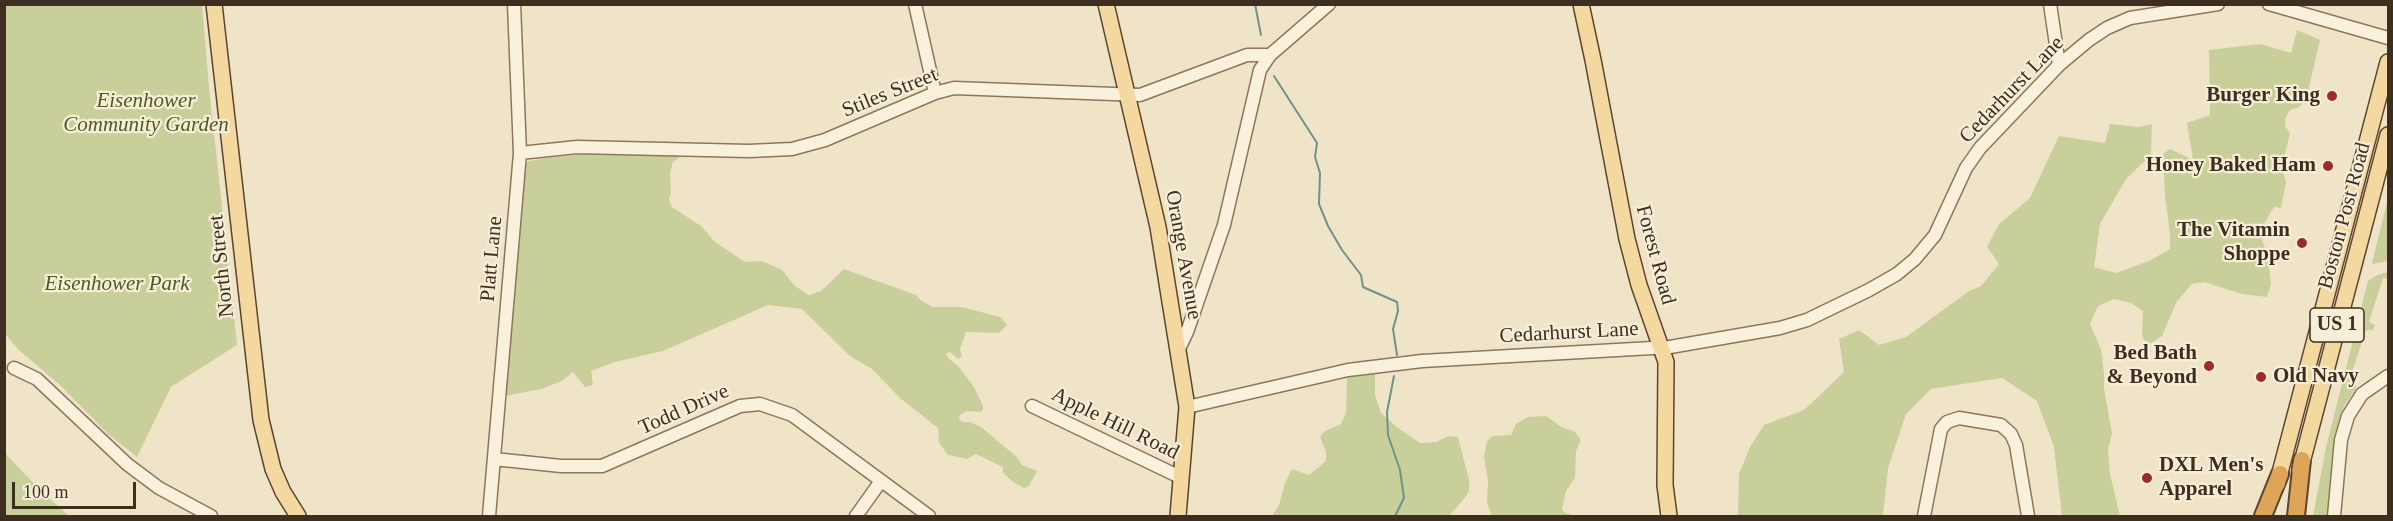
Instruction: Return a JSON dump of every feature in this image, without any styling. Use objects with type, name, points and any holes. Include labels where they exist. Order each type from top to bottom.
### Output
[{"type":"highway","points":[[2296,516],[2302,460]]},
{"type":"highway","points":[[2263,516],[2280,474]]},
{"type":"main road","name":"North Street","points":[[214,4],[261,420],[273,469],[283,492],[298,516]]},
{"type":"main road","name":"Orange Avenue","points":[[1107,4],[1158,227],[1187,407],[1178,516]]},
{"type":"main road","name":"Forest Road","points":[[1581,4],[1627,238],[1639,285],[1666,362],[1665,485],[1669,516]]},
{"type":"main road","name":"Boston Post Road","points":[[2270,516],[2388,62]]},
{"type":"main road","name":"Boston Post Road","points":[[2289,516],[2388,135]]},
{"type":"street","name":"Platt Lane","points":[[489,516],[520,153],[514,4]]},
{"type":"street","points":[[915,4],[935,93]]},
{"type":"street","points":[[1178,351],[1187,332],[1221,234],[1258,74],[1270,55],[1329,4]]},
{"type":"street","points":[[2050,4],[2059,65]]},
{"type":"street","name":"Cedarhurst Lane","points":[[1187,407],[1348,370],[1400,364],[1662,348],[1769,330],[1807,320],[1832,310],[1897,274],[1915,259],[1935,235],[1966,168],[1980,148],[2059,65],[2107,28],[2130,18],[2218,4]]},
{"type":"street","points":[[2269,4],[2388,38]]},
{"type":"street","name":"Stiles Street","points":[[520,153],[577,147],[760,151],[792,149],[825,140],[935,93],[969,87],[1140,95],[1247,55],[1270,55]]},
{"type":"street","points":[[14,368],[37,379],[135,470],[159,488],[211,516]]},
{"type":"street","points":[[2334,516],[2342,440],[2348,416],[2362,394],[2388,376]]},
{"type":"street","name":"Todd Drive","points":[[494,459],[561,466],[602,466],[740,406],[754,403],[772,406],[792,415],[929,516]]},
{"type":"street","name":"Apple Hill Road","points":[[1032,406],[1182,478]]},
{"type":"street","points":[[1923,516],[1941,429],[1947,422],[1959,418],[2001,425],[2011,434],[2016,445],[2028,516]]},
{"type":"street","points":[[856,516],[881,482]]},
{"type":"green space","name":"Eisenhower Park","points":[[4,5],[202,5],[237,345],[171,387],[137,457],[108,434],[5,334]]},
{"type":"green space","points":[[2297,30],[2320,40],[2306,100],[2299,107],[2290,110],[2285,119],[2285,126],[2290,133],[2281,162],[2286,182],[2281,208],[2274,207],[2259,232],[2268,256],[2271,284],[2267,297],[2242,294],[2204,282],[2192,284],[2177,301],[2162,336],[2148,345],[2142,336],[2143,311],[2131,303],[2114,299],[2098,306],[2090,324],[2101,349],[2104,388],[2112,434],[2108,449],[2110,474],[2120,516],[2062,516],[2054,447],[2037,401],[2002,378],[1931,389],[1906,414],[1888,468],[1883,516],[1738,516],[1739,474],[1750,447],[1764,425],[1804,410],[1844,372],[1839,339],[1859,330],[1879,345],[1906,337],[1969,291],[1981,286],[1999,264],[1987,247],[1999,224],[2030,198],[2059,136],[2105,143],[2110,124],[2139,127],[2152,124],[2151,155],[2126,179],[2100,224],[2094,267],[2116,273],[2149,261],[2170,249],[2163,154],[2170,149],[2193,160],[2187,123],[2210,115],[2209,50],[2260,44],[2291,53]]},
{"type":"green space","points":[[587,154],[682,155],[673,162],[670,172],[669,200],[672,207],[701,226],[715,242],[745,262],[762,261],[782,270],[795,286],[809,295],[821,291],[844,269],[916,295],[933,307],[962,307],[1000,317],[1007,325],[999,333],[966,332],[960,349],[962,357],[958,359],[950,352],[946,354],[974,387],[983,406],[980,412],[967,411],[960,415],[959,419],[981,427],[1017,457],[1022,465],[1037,471],[1029,486],[1024,488],[1013,482],[1003,473],[1003,467],[976,454],[967,459],[948,455],[939,443],[938,428],[901,399],[872,369],[850,356],[802,309],[768,305],[663,351],[615,362],[591,371],[593,385],[585,387],[573,372],[562,381],[541,389],[505,396],[524,165],[529,161]]},
{"type":"green space","points":[[2388,198],[2388,261],[2372,264],[2372,263]]},
{"type":"green space","points":[[2388,272],[2388,279],[2383,278],[2369,322],[2375,325],[2373,330],[2366,330],[2350,378],[2356,380],[2356,389],[2344,406],[2339,420],[2333,451],[2332,489],[2327,516],[2313,516],[2326,447],[2368,281]]},
{"type":"green space","points":[[1375,373],[1375,395],[1381,413],[1398,428],[1420,443],[1436,442],[1449,436],[1458,437],[1469,480],[1469,491],[1464,499],[1449,516],[1272,516],[1279,505],[1285,483],[1292,469],[1309,475],[1326,461],[1326,451],[1320,437],[1325,431],[1341,424],[1346,413],[1347,377]]},
{"type":"green space","points":[[1546,416],[1563,428],[1574,431],[1581,440],[1576,451],[1575,478],[1566,491],[1562,509],[1574,516],[1492,516],[1487,503],[1488,481],[1484,457],[1487,441],[1493,436],[1511,435],[1516,424],[1528,417]]},
{"type":"green space","points":[[5,453],[38,488],[69,516],[5,516]]},
{"type":"waterway","points":[[1255,4],[1261,35]]},
{"type":"waterway","points":[[1274,76],[1317,143],[1315,157],[1320,173],[1319,204],[1328,226],[1361,275],[1363,287],[1397,302],[1398,311],[1393,329],[1397,355]]},
{"type":"waterway","points":[[1394,376],[1387,412],[1388,435],[1400,470],[1404,498],[1395,516]]},
{"type":"place","name":"Burger King","points":[[2332,96]]},
{"type":"place","name":"Honey Baked Ham","points":[[2328,166]]},
{"type":"place","name":"The Vitamin Shoppe","points":[[2302,243]]},
{"type":"place","name":"Bed Bath & Beyond","points":[[2209,366]]},
{"type":"place","name":"Old Navy","points":[[2261,377]]},
{"type":"place","name":"DXL Men's Apparel","points":[[2147,478]]},
{"type":"park label","name":"Eisenhower Community Garden","points":[[146,113]]}]
